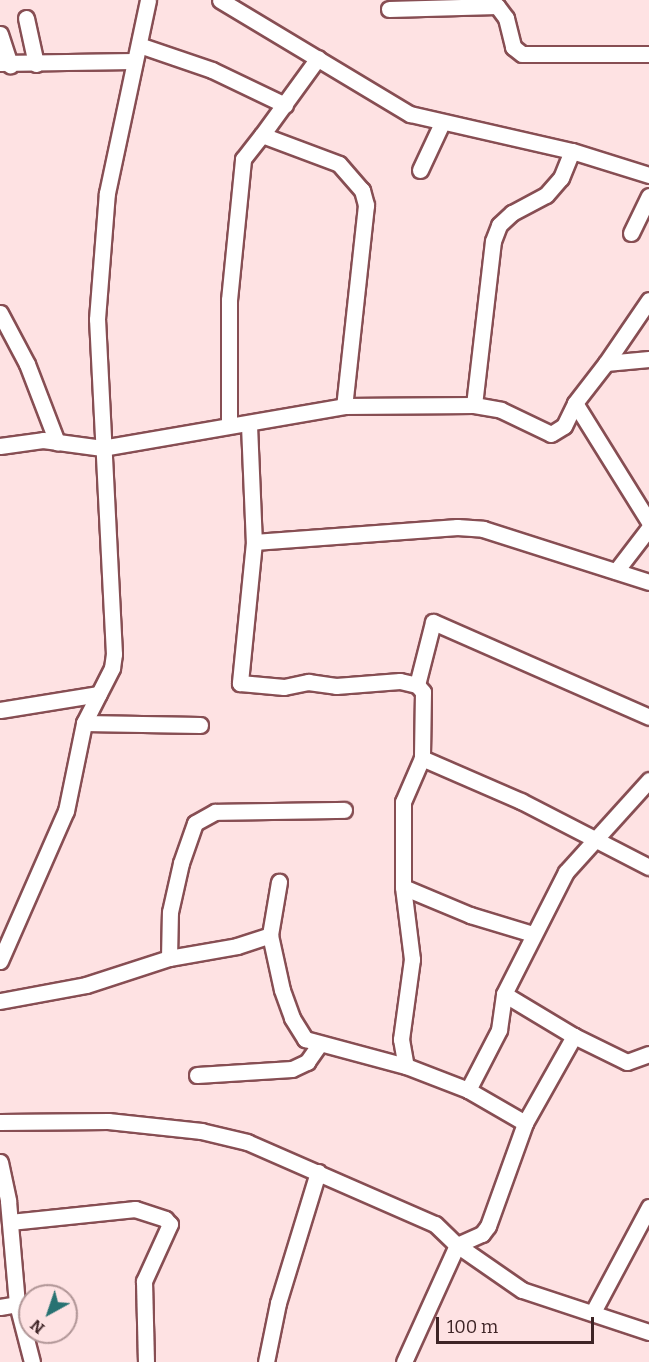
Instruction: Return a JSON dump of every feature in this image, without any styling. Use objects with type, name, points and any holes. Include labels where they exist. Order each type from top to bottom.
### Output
[{"type":"street","points":[[0,961],[66,811],[84,723],[99,694],[114,654],[97,319],[102,224],[148,0]]},
{"type":"street","points":[[220,0],[399,109],[442,123],[572,151],[649,175]]},
{"type":"street","points":[[389,9],[498,6],[506,18],[513,47],[522,54],[649,54]]},
{"type":"street","points":[[26,18],[36,64]]},
{"type":"street","points":[[0,34],[5,64],[134,61]]},
{"type":"street","points":[[138,45],[212,70],[285,105]]},
{"type":"street","points":[[229,425],[229,300],[242,171],[248,148],[262,135],[318,58]]},
{"type":"street","points":[[420,171],[442,123]]},
{"type":"street","points":[[262,135],[339,164],[362,190],[366,205],[344,406]]},
{"type":"street","points":[[474,405],[493,241],[500,225],[512,213],[546,195],[561,178],[572,151]]},
{"type":"street","points":[[631,233],[649,196]]},
{"type":"street","points":[[0,446],[57,442],[102,448],[229,425],[249,425],[344,406],[474,405],[501,410],[551,434],[564,426],[575,403],[606,363],[649,300]]},
{"type":"street","points":[[0,313],[27,364],[57,442]]},
{"type":"street","points":[[606,363],[649,359]]},
{"type":"street","points":[[575,403],[649,522]]},
{"type":"street","points":[[249,425],[254,542],[240,683],[284,687],[308,682],[336,686],[400,681],[417,685],[423,692],[422,758],[403,802],[403,886],[412,959],[401,1040],[406,1066]]},
{"type":"street","points":[[254,542],[457,527],[483,530],[649,582]]},
{"type":"street","points":[[616,571],[649,528]]},
{"type":"street","points":[[417,685],[433,622],[649,717]]},
{"type":"street","points":[[0,710],[99,694]]},
{"type":"street","points":[[84,723],[200,725]]},
{"type":"street","points":[[422,758],[595,838],[649,867]]},
{"type":"street","points":[[468,1090],[499,1030],[504,994],[566,872],[649,780]]},
{"type":"street","points":[[169,958],[170,912],[180,863],[195,823],[215,812],[344,810]]},
{"type":"street","points":[[279,882],[270,935],[270,952],[292,1018],[305,1039],[318,1046],[406,1066],[468,1090],[525,1123]]},
{"type":"street","points":[[403,886],[470,915],[533,934]]},
{"type":"street","points":[[0,1001],[86,985],[169,958],[237,946],[270,935]]},
{"type":"street","points":[[504,994],[574,1036],[627,1062],[649,1054]]},
{"type":"street","points":[[404,1362],[457,1245],[482,1234],[488,1226],[525,1123],[574,1036]]},
{"type":"street","points":[[197,1075],[292,1069],[307,1062],[318,1046]]},
{"type":"street","points":[[0,1122],[108,1120],[201,1131],[247,1142],[435,1224],[457,1245],[522,1290],[649,1332]]},
{"type":"street","points":[[0,1162],[10,1222],[17,1304],[32,1362]]},
{"type":"street","points":[[266,1362],[278,1303],[318,1172]]},
{"type":"street","points":[[592,1312],[649,1207]]},
{"type":"street","points":[[10,1222],[135,1209],[165,1219],[170,1224],[144,1281],[146,1362]]},
{"type":"street","points":[[0,1307],[17,1304]]}]
